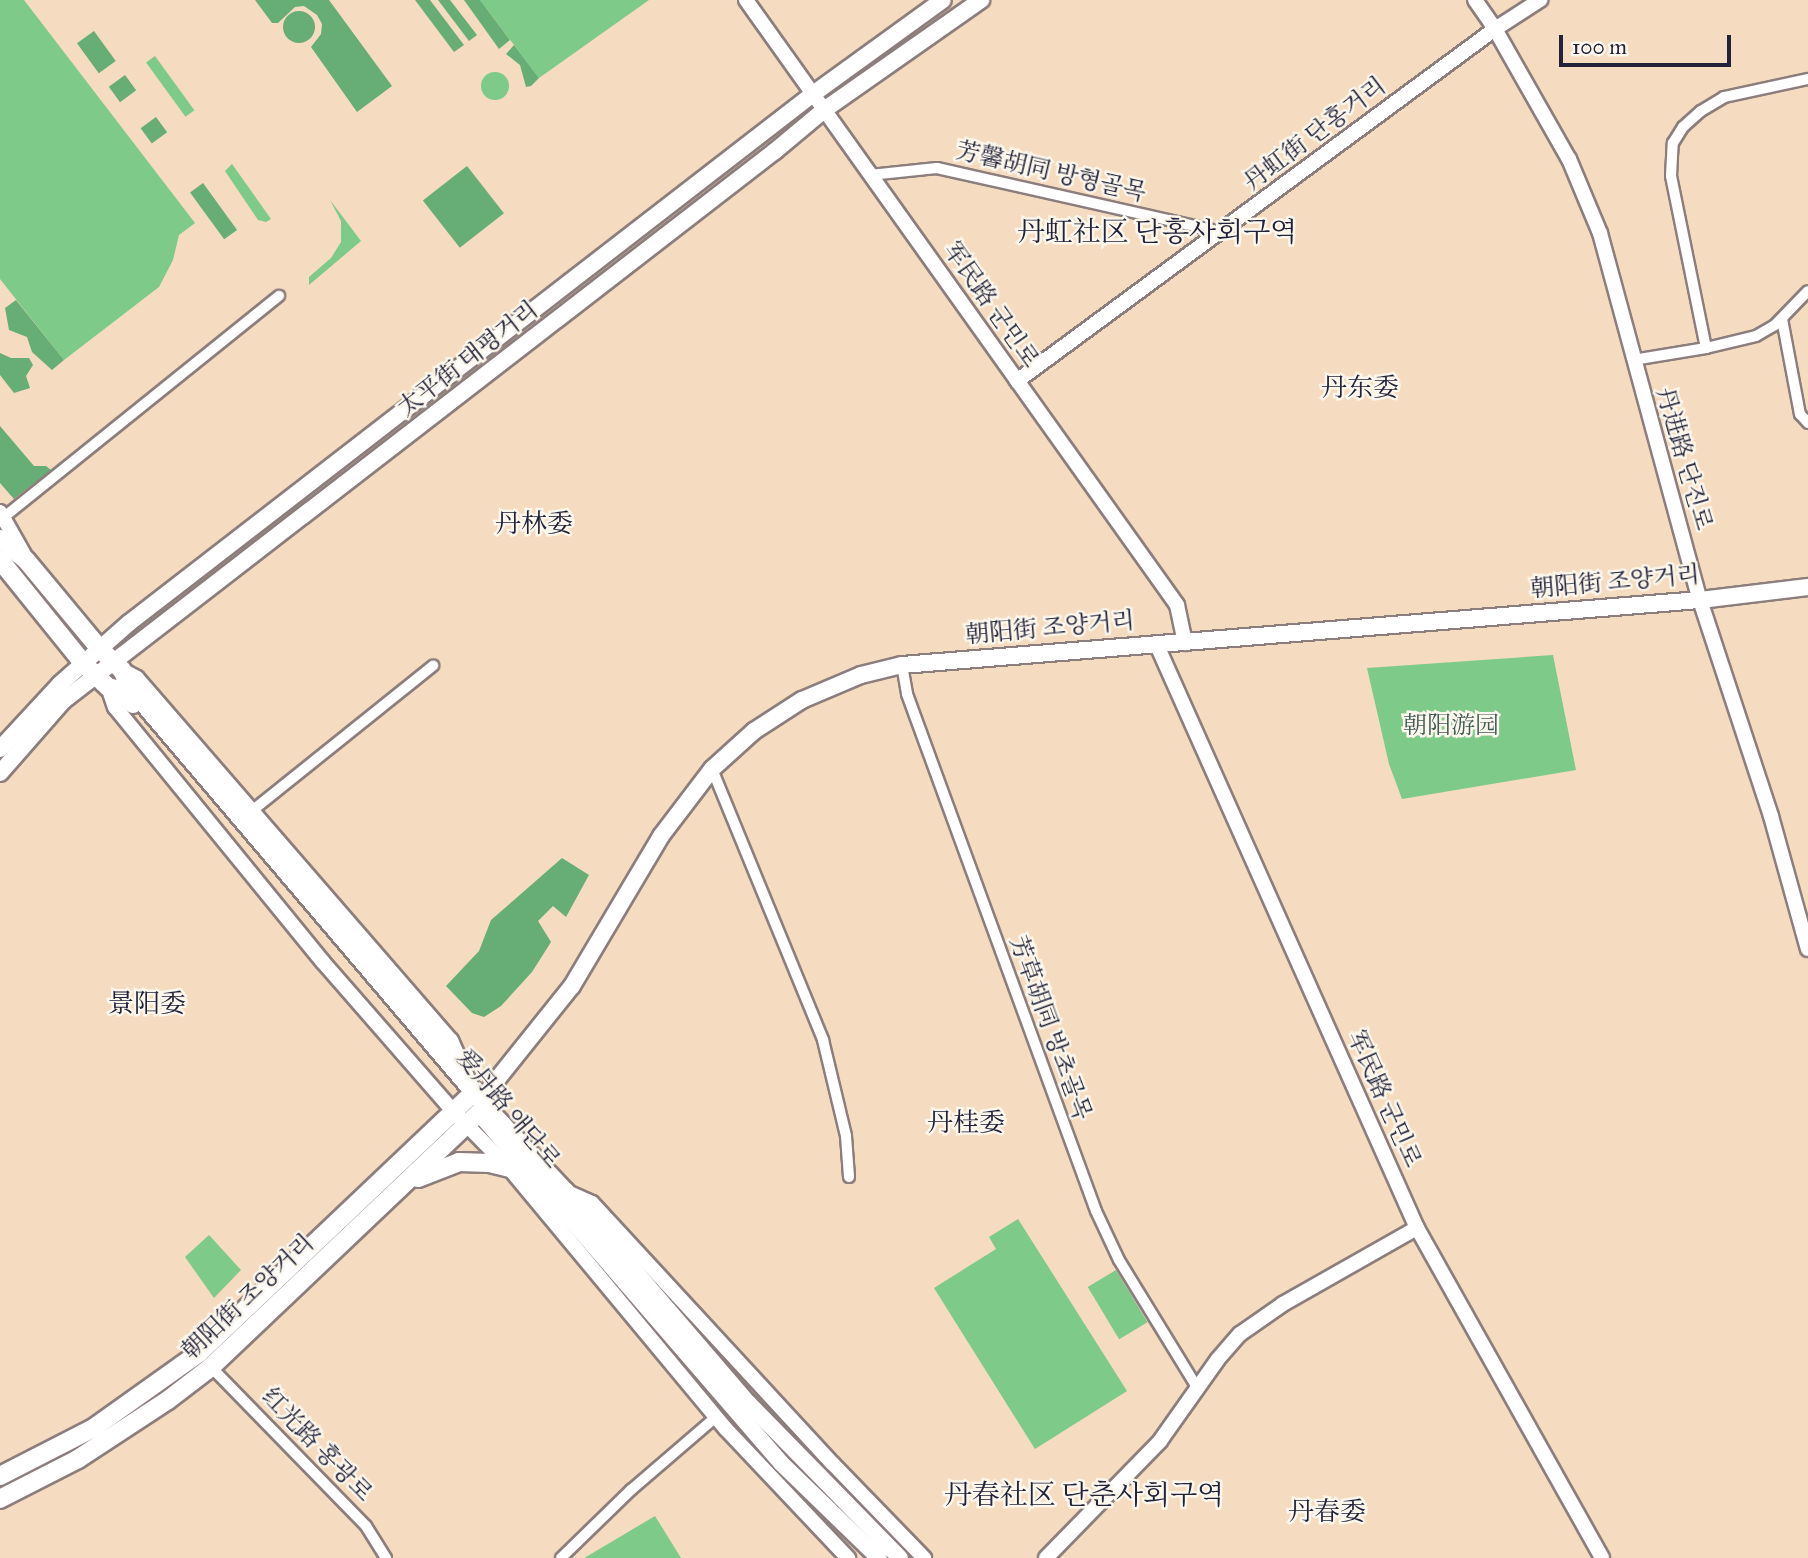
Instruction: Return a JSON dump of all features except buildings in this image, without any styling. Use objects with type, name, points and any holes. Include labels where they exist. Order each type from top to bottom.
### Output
[{"type":"main road","name":"太平街 태평거리","points":[[0,748],[48,696],[129,623],[813,94],[943,0]]},
{"type":"main road","name":"太平街 태평거리","points":[[0,772],[63,701],[103,681],[118,666],[824,110],[981,0]]},
{"type":"main road","name":"爱丹路 애단로","points":[[0,539],[26,560],[100,649],[118,666],[129,686],[475,1107],[566,1191],[748,1403],[900,1558]]},
{"type":"main road","name":"爱丹路 애단로","points":[[2,566],[83,663],[103,681],[122,691],[781,1463],[878,1558]]},
{"type":"main road","name":"朝阳街 조양거리","points":[[0,1499],[78,1459],[168,1400],[211,1367],[406,1183],[475,1107],[560,1003],[661,836],[712,769],[754,732],[802,700],[861,675],[902,665],[1700,600],[1808,587]]},
{"type":"main road","points":[[54,627],[71,613]]},
{"type":"main road","name":"朝阳街 조양거리","points":[[0,1476],[92,1429],[200,1353],[454,1112],[475,1107]]},
{"type":"main road","points":[[406,1183],[459,1163],[489,1163],[530,1172]]},
{"type":"street","name":"军民路 군민로","points":[[746,0],[1177,605],[1185,643]]},
{"type":"street","name":"丹进路 단진로","points":[[1475,0],[1495,29],[1569,159],[1600,233],[1700,600],[1771,816],[1808,949]]},
{"type":"street","name":"丹虹街 단홍거리","points":[[1017,381],[1495,29],[1540,0]]},
{"type":"street","points":[[1706,348],[1671,176],[1673,143],[1683,127],[1701,111],[1724,97],[1808,79]]},
{"type":"street","name":"芳馨胡同 방형골목","points":[[870,175],[937,168],[1221,232]]},
{"type":"street","points":[[1633,360],[1706,348],[1756,336],[1782,319],[1808,291]]},
{"type":"street","points":[[2,514],[279,296]]},
{"type":"street","points":[[1782,319],[1800,414],[1808,424]]},
{"type":"street","name":"爱丹路 애단로","points":[[2,514],[26,560]]},
{"type":"street","name":"军民路 군민로","points":[[1156,643],[1417,1228],[1602,1558]]},
{"type":"street","name":"芳草胡同 방초골목","points":[[902,665],[906,694],[1096,1211],[1119,1260],[1198,1389]]},
{"type":"street","name":"爱丹路 애단로","points":[[118,666],[137,678],[451,1040],[475,1107],[510,1168],[716,1417],[848,1558]]},
{"type":"street","points":[[253,810],[433,666]]},
{"type":"street","name":"爱丹路 애단로","points":[[103,681],[115,707],[323,962],[454,1112]]},
{"type":"street","points":[[712,769],[823,1040],[846,1136],[849,1177]]},
{"type":"street","name":"爱丹路 애단로","points":[[566,1191],[592,1203],[832,1465],[921,1557]]},
{"type":"street","points":[[1046,1558],[1160,1441],[1240,1334],[1283,1304],[1417,1228]]},
{"type":"street","name":"红光路 홍광로","points":[[211,1367],[366,1526],[386,1558]]},
{"type":"street","points":[[561,1558],[631,1490],[716,1417]]},
{"type":"green space","points":[[0,0],[24,0],[195,223],[179,235],[173,260],[159,287],[64,360],[0,279]]},
{"type":"green space","points":[[255,0],[329,0],[392,86],[357,112],[311,47],[321,34],[322,24],[317,15],[304,6],[295,7],[278,23],[272,23]]},
{"type":"green space","points":[[415,0],[430,0],[464,45],[454,52]]},
{"type":"green space","points":[[438,0],[450,0],[477,35],[469,41]]},
{"type":"green space","points":[[464,0],[480,0],[510,40],[499,49]]},
{"type":"green space","points":[[480,0],[649,0],[539,78]]},
{"type":"green space","points":[[299,11],[310,16],[315,27],[310,38],[299,43],[288,38],[283,27],[288,16]]},
{"type":"green space","points":[[94,31],[116,61],[99,73],[77,43]]},
{"type":"green space","points":[[514,45],[539,78],[531,86],[526,87],[520,65],[506,54]]},
{"type":"green space","points":[[155,56],[194,110],[185,117],[146,62]]},
{"type":"green space","points":[[495,72],[505,76],[509,86],[505,96],[495,100],[485,96],[481,86],[485,76]]},
{"type":"green space","points":[[125,75],[136,90],[120,102],[109,87]]},
{"type":"green space","points":[[156,117],[167,132],[152,144],[141,128]]},
{"type":"green space","points":[[232,164],[271,219],[266,222],[258,220],[225,171]]},
{"type":"green space","points":[[467,166],[504,213],[460,248],[423,200]]},
{"type":"green space","points":[[203,183],[237,230],[224,239],[190,192]]},
{"type":"green space","points":[[330,200],[361,241],[309,285],[309,277],[331,258],[341,242],[341,221]]},
{"type":"green space","points":[[16,300],[64,360],[52,370],[32,352],[27,337],[9,330],[5,308]]},
{"type":"green space","points":[[0,353],[11,358],[29,358],[33,365],[26,376],[30,388],[14,393],[0,375]]},
{"type":"green space","points":[[0,426],[34,466],[46,466],[51,470],[14,499],[0,483]]},
{"type":"green space","name":"朝阳游园","points":[[1553,655],[1576,770],[1402,799],[1389,764],[1367,668]]},
{"type":"green space","points":[[562,858],[589,875],[566,917],[553,906],[538,921],[551,942],[532,972],[501,1006],[484,1017],[472,1013],[446,986],[479,951],[491,920]]},
{"type":"green space","points":[[1018,1219],[1127,1391],[1035,1449],[934,1288],[996,1249],[989,1237]]},
{"type":"green space","points":[[209,1235],[241,1270],[214,1298],[185,1257]]},
{"type":"green space","points":[[1116,1270],[1147,1322],[1119,1339],[1088,1287]]},
{"type":"green space","points":[[655,1516],[681,1558],[584,1558],[586,1557]]},
{"type":"district","name":"丹虹社区 단홍사회구역","points":[[1157,232]]},
{"type":"district","name":"丹东委","points":[[1360,388]]},
{"type":"district","name":"丹林委","points":[[534,524]]},
{"type":"district","name":"景阳委","points":[[147,1004]]},
{"type":"district","name":"丹桂委","points":[[966,1123]]},
{"type":"district","name":"丹春社区 단춘사회구역","points":[[1084,1495]]},
{"type":"district","name":"丹春委","points":[[1327,1512]]}]
